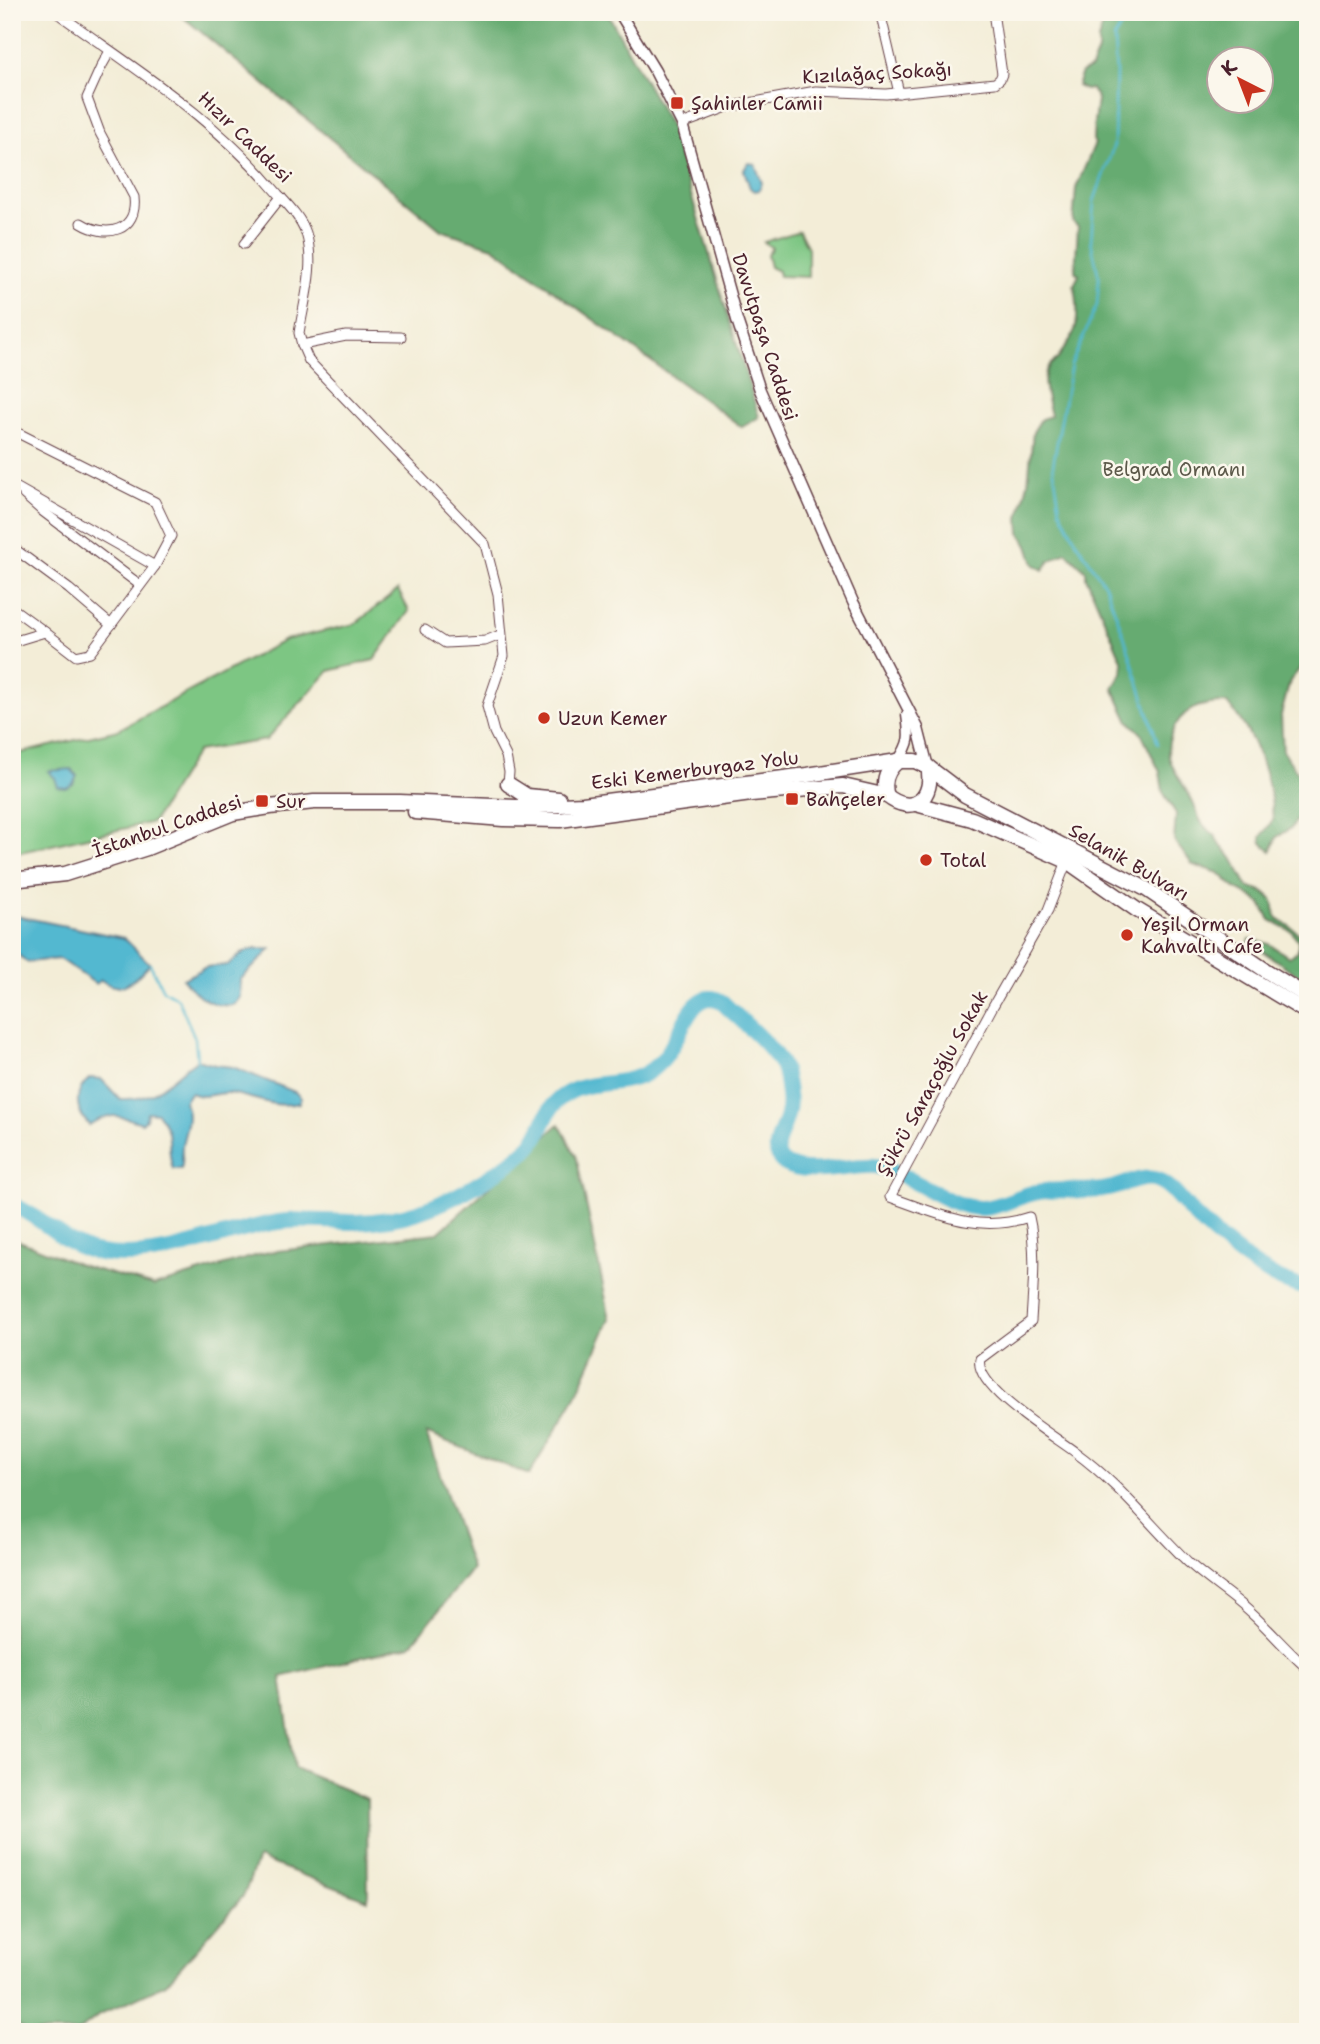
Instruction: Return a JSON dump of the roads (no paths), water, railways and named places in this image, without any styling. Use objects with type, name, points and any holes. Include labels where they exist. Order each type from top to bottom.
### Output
[{"type":"main road","points":[[898,761],[915,761],[928,767],[930,785],[924,798],[916,804],[904,805],[887,796],[884,781],[891,766],[898,761]]},
{"type":"main road","name":"Eski Kemerburgaz Yolu","points":[[503,811],[583,804],[898,761]]},
{"type":"main road","name":"Selanik Bulvarı","points":[[928,767],[965,795],[1146,889],[1308,997]]},
{"type":"main road","points":[[503,811],[508,785],[527,796],[548,796],[583,804]]},
{"type":"main road","name":"Eski Kemerburgaz Yolu","points":[[503,811],[560,820],[751,794],[843,786],[887,796]]},
{"type":"main road","name":"İstanbul Caddesi","points":[[12,889],[52,880],[128,855],[233,813],[270,807],[314,802],[400,802],[503,811]]},
{"type":"main road","name":"Selanik Bulvarı","points":[[916,804],[972,819],[1067,861],[1137,910],[1308,1013]]},
{"type":"main road","name":"İstanbul Caddesi","points":[[12,880],[52,880]]},
{"type":"street","name":"Hızır Caddesi","points":[[56,12],[214,126],[281,197],[305,230],[308,243],[309,271],[299,333],[302,345]]},
{"type":"street","name":"Davutpaşa Caddesi","points":[[619,12],[655,71],[682,124],[737,320],[760,390],[853,602],[918,728],[928,767]]},
{"type":"street","points":[[880,12],[899,93]]},
{"type":"street","name":"Kızılağaç Sokağı","points":[[682,124],[727,107],[816,91],[899,93],[995,83],[1002,74],[993,12]]},
{"type":"street","points":[[81,223],[103,233],[120,229],[131,219],[135,207],[129,186],[100,133],[87,98],[110,51]]},
{"type":"street","points":[[244,244],[281,197]]},
{"type":"street","points":[[401,337],[346,336],[302,345],[309,361],[322,376],[485,544],[498,594],[503,656],[487,706],[494,732],[506,756],[508,785]]},
{"type":"street","points":[[12,430],[155,502],[171,536],[155,566],[90,653],[76,656],[12,608]]},
{"type":"street","points":[[14,486],[155,566]]},
{"type":"street","points":[[14,486],[41,510],[140,585]]},
{"type":"street","points":[[12,547],[69,589],[111,625]]},
{"type":"street","points":[[425,630],[445,643],[485,641],[500,635]]},
{"type":"street","points":[[12,642],[45,632]]},
{"type":"street","points":[[898,761],[908,745],[910,733],[906,709]]},
{"type":"street","name":"Şükrü Saraçoğlu Sokak","points":[[1067,861],[1048,910],[890,1197],[966,1223],[1000,1224],[1029,1217],[1033,1234],[1034,1271],[1031,1321],[980,1359],[978,1366],[981,1374],[1004,1400],[1102,1474],[1190,1563],[1252,1614],[1308,1669]]},
{"type":"water","points":[[748,163],[755,164],[762,183],[759,190],[750,188],[744,170]]},
{"type":"water","points":[[71,769],[77,776],[73,784],[66,788],[58,787],[55,778],[48,771]]},
{"type":"water","points":[[12,915],[124,938],[150,964],[128,984],[116,986],[101,980],[96,984],[59,959],[27,962],[12,953]]},
{"type":"water","points":[[271,949],[240,980],[240,997],[235,1004],[220,1005],[206,1000],[183,979],[206,967],[228,965],[244,952]]},
{"type":"water","points":[[197,1060],[233,1067],[295,1092],[301,1098],[299,1103],[280,1104],[228,1093],[201,1096],[190,1093],[184,1102],[188,1118],[182,1146],[181,1169],[173,1169],[168,1134],[157,1113],[147,1112],[142,1123],[110,1116],[89,1125],[81,1113],[79,1095],[90,1078],[101,1079],[120,1099],[134,1099],[163,1087]]},
{"type":"waterway","points":[[1129,12],[1114,38],[1114,145],[1094,201],[1091,241],[1099,278],[1097,305],[1071,365],[1053,465],[1060,510],[1077,543],[1105,585],[1158,744]]},
{"type":"waterway","points":[[150,964],[163,990],[178,999],[195,1038],[197,1060]]},
{"type":"waterway","points":[[12,1205],[24,1210],[76,1245],[100,1253],[122,1255],[165,1251],[272,1223],[304,1220],[356,1222],[408,1215],[456,1196],[516,1159],[537,1137],[555,1103],[568,1093],[590,1085],[625,1081],[647,1073],[666,1055],[686,1019],[698,1004],[713,998],[722,1002],[756,1034],[783,1068],[789,1099],[777,1153],[785,1164],[805,1170],[875,1166],[887,1169],[956,1203],[983,1208],[1038,1192],[1098,1190],[1142,1179],[1154,1179],[1170,1189],[1231,1248],[1260,1269],[1292,1284],[1308,1288]]},
{"type":"place","name":"Şahinler Camii","points":[[677,103]]},
{"type":"place","name":"Uzun Kemer","points":[[544,718]]},
{"type":"place","name":"Bahçeler","points":[[792,799]]},
{"type":"place","name":"Sur","points":[[262,801]]},
{"type":"place","name":"Total","points":[[926,860]]},
{"type":"place","name":"Yeşil Orman Kahvaltı Cafe","points":[[1127,935]]},
{"type":"park label","name":"Belgrad Ormanı","points":[[1174,469]]}]
